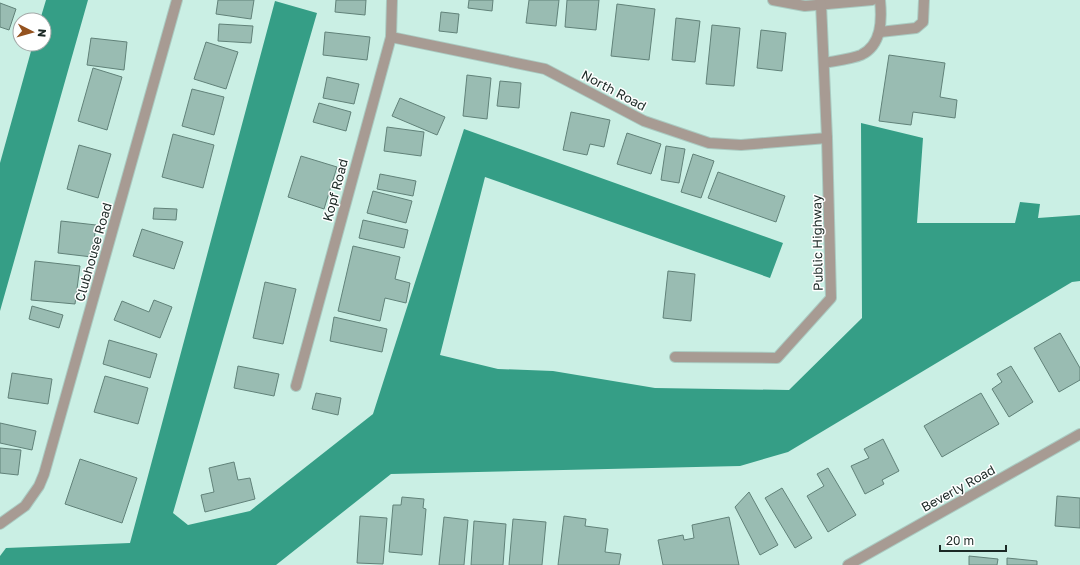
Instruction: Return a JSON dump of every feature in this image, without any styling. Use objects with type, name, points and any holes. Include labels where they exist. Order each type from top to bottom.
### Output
[{"type":"street","name":"Clubhouse Road","points":[[0,524],[25,506],[39,486],[44,474],[177,0]]},
{"type":"street","name":"Kopf Road","points":[[296,386],[391,37],[392,0]]},
{"type":"street","points":[[773,0],[805,6],[872,0]]},
{"type":"street","points":[[824,63],[861,55],[874,44],[880,32],[882,11],[880,0]]},
{"type":"street","points":[[880,32],[916,28],[923,22],[924,0]]},
{"type":"street","name":"Public Highway","points":[[675,357],[777,358],[831,298],[827,138],[821,4]]},
{"type":"street","name":"North Road","points":[[391,37],[545,68],[644,121],[709,143],[741,146],[827,138]]},
{"type":"street","name":"Beverly Road","points":[[848,565],[1080,434]]},
{"type":"shaded area","points":[[46,0],[88,0],[0,311],[0,163],[31,52],[52,52],[52,12],[42,12]]},
{"type":"shaded area","points":[[275,1],[317,13],[173,513],[188,525],[250,511],[373,414],[464,129],[783,243],[770,278],[485,177],[440,355],[498,369],[553,371],[655,388],[789,390],[862,318],[861,123],[923,138],[917,223],[1015,223],[1020,202],[1040,204],[1038,218],[1080,215],[1080,281],[1072,282],[788,452],[740,466],[391,474],[276,565],[0,565],[0,556],[6,548],[130,543]]},
{"type":"building","points":[[218,0],[254,0],[251,19],[216,14]]},
{"type":"building","points":[[336,0],[366,0],[365,15],[335,12]]},
{"type":"building","points":[[469,0],[493,0],[492,11],[468,8]]},
{"type":"building","points":[[529,0],[559,0],[556,26],[526,23]]},
{"type":"building","points":[[567,0],[599,0],[596,30],[565,27]]},
{"type":"building","points":[[0,3],[16,9],[15,12],[12,12],[12,21],[9,30],[0,27]]},
{"type":"building","points":[[617,4],[655,9],[649,60],[611,56]]},
{"type":"building","points":[[441,12],[459,14],[457,33],[439,31]]},
{"type":"building","points":[[676,18],[700,21],[695,62],[672,60]]},
{"type":"building","points":[[219,24],[253,26],[251,43],[218,41]]},
{"type":"building","points":[[712,25],[740,28],[734,86],[706,84]]},
{"type":"building","points":[[761,30],[786,33],[782,71],[757,68]]},
{"type":"building","points":[[325,32],[370,37],[367,60],[323,55]]},
{"type":"building","points":[[91,38],[127,42],[124,70],[87,65]]},
{"type":"building","points":[[206,42],[238,52],[226,89],[194,79]]},
{"type":"building","points":[[889,55],[945,63],[940,97],[957,100],[955,118],[913,112],[911,125],[879,121]]},
{"type":"building","points":[[93,68],[122,77],[107,130],[78,121]]},
{"type":"building","points":[[467,75],[491,78],[487,119],[463,116]]},
{"type":"building","points":[[327,77],[359,84],[354,104],[323,98]]},
{"type":"building","points":[[500,81],[521,83],[519,108],[497,106]]},
{"type":"building","points":[[192,89],[224,97],[214,135],[182,126]]},
{"type":"building","points":[[400,98],[445,117],[437,135],[392,116]]},
{"type":"building","points":[[319,103],[351,112],[346,131],[313,122]]},
{"type":"building","points":[[571,112],[610,120],[604,147],[590,144],[587,155],[563,150]]},
{"type":"building","points":[[387,127],[424,132],[421,156],[384,151]]},
{"type":"building","points":[[627,133],[661,144],[651,174],[617,164]]},
{"type":"building","points":[[173,134],[214,145],[203,188],[162,177]]},
{"type":"building","points":[[79,145],[111,154],[98,198],[67,189]]},
{"type":"building","points":[[666,146],[685,149],[679,183],[661,180]]},
{"type":"building","points":[[693,154],[714,161],[701,198],[681,192]]},
{"type":"building","points":[[301,156],[337,167],[324,209],[288,197]]},
{"type":"building","points":[[718,172],[785,196],[776,222],[708,198]]},
{"type":"building","points":[[380,174],[416,181],[413,196],[377,189]]},
{"type":"building","points":[[373,191],[412,201],[406,223],[367,213]]},
{"type":"building","points":[[154,208],[177,209],[176,220],[153,219]]},
{"type":"building","points":[[363,220],[408,230],[404,248],[359,238]]},
{"type":"building","points":[[61,221],[96,225],[92,257],[58,253]]},
{"type":"building","points":[[142,229],[183,242],[174,269],[133,256]]},
{"type":"building","points":[[353,246],[400,257],[395,279],[410,283],[406,303],[385,298],[380,321],[338,311]]},
{"type":"building","points":[[35,261],[80,266],[75,304],[31,300]]},
{"type":"building","points":[[668,271],[695,274],[691,321],[663,318]]},
{"type":"building","points":[[265,282],[296,289],[283,344],[253,338]]},
{"type":"building","points":[[154,300],[172,307],[160,338],[114,320],[122,301],[149,312]]},
{"type":"building","points":[[32,306],[63,315],[59,328],[29,319]]},
{"type":"building","points":[[334,317],[387,329],[382,352],[330,341]]},
{"type":"building","points":[[1060,333],[1080,368],[1080,380],[1059,392],[1034,348]]},
{"type":"building","points":[[109,340],[157,354],[150,378],[103,364]]},
{"type":"building","points":[[238,366],[279,374],[274,396],[234,388]]},
{"type":"building","points":[[1011,366],[1033,402],[1009,417],[992,389],[1002,382],[997,374]]},
{"type":"building","points":[[12,373],[52,379],[48,404],[8,398]]},
{"type":"building","points":[[105,376],[148,388],[138,424],[94,412]]},
{"type":"building","points":[[316,393],[341,398],[338,415],[312,409]]},
{"type":"building","points":[[981,393],[999,424],[942,457],[924,426]]},
{"type":"building","points":[[0,423],[36,431],[32,450],[0,443]]},
{"type":"building","points":[[883,439],[899,471],[882,480],[884,484],[865,494],[851,466],[869,458],[864,449]]},
{"type":"building","points":[[0,448],[21,450],[18,475],[0,473]]},
{"type":"building","points":[[80,459],[137,478],[122,523],[65,504]]},
{"type":"building","points":[[234,462],[238,480],[250,478],[255,499],[205,512],[201,495],[214,492],[209,468]]},
{"type":"building","points":[[828,468],[856,515],[828,532],[807,496],[824,486],[817,474]]},
{"type":"building","points":[[782,488],[812,538],[795,548],[765,498]]},
{"type":"building","points":[[749,492],[778,545],[760,555],[735,507]]},
{"type":"building","points":[[1057,496],[1080,498],[1080,528],[1055,526]]},
{"type":"building","points":[[402,497],[424,499],[423,508],[426,509],[422,555],[389,552],[393,505],[401,505]]},
{"type":"building","points":[[360,516],[387,518],[383,564],[357,563]]},
{"type":"building","points":[[564,516],[586,519],[585,526],[608,529],[605,552],[621,554],[619,565],[558,565]]},
{"type":"building","points":[[444,517],[468,520],[464,565],[439,565]]},
{"type":"building","points":[[729,517],[739,565],[663,565],[658,540],[683,535],[684,540],[694,538],[692,525]]},
{"type":"building","points":[[513,519],[546,522],[542,565],[509,565]]},
{"type":"building","points":[[474,521],[506,524],[503,565],[471,565]]},
{"type":"building","points":[[969,556],[998,559],[997,565],[969,565]]},
{"type":"building","points":[[1007,558],[1037,561],[1037,565],[1007,565]]}]
